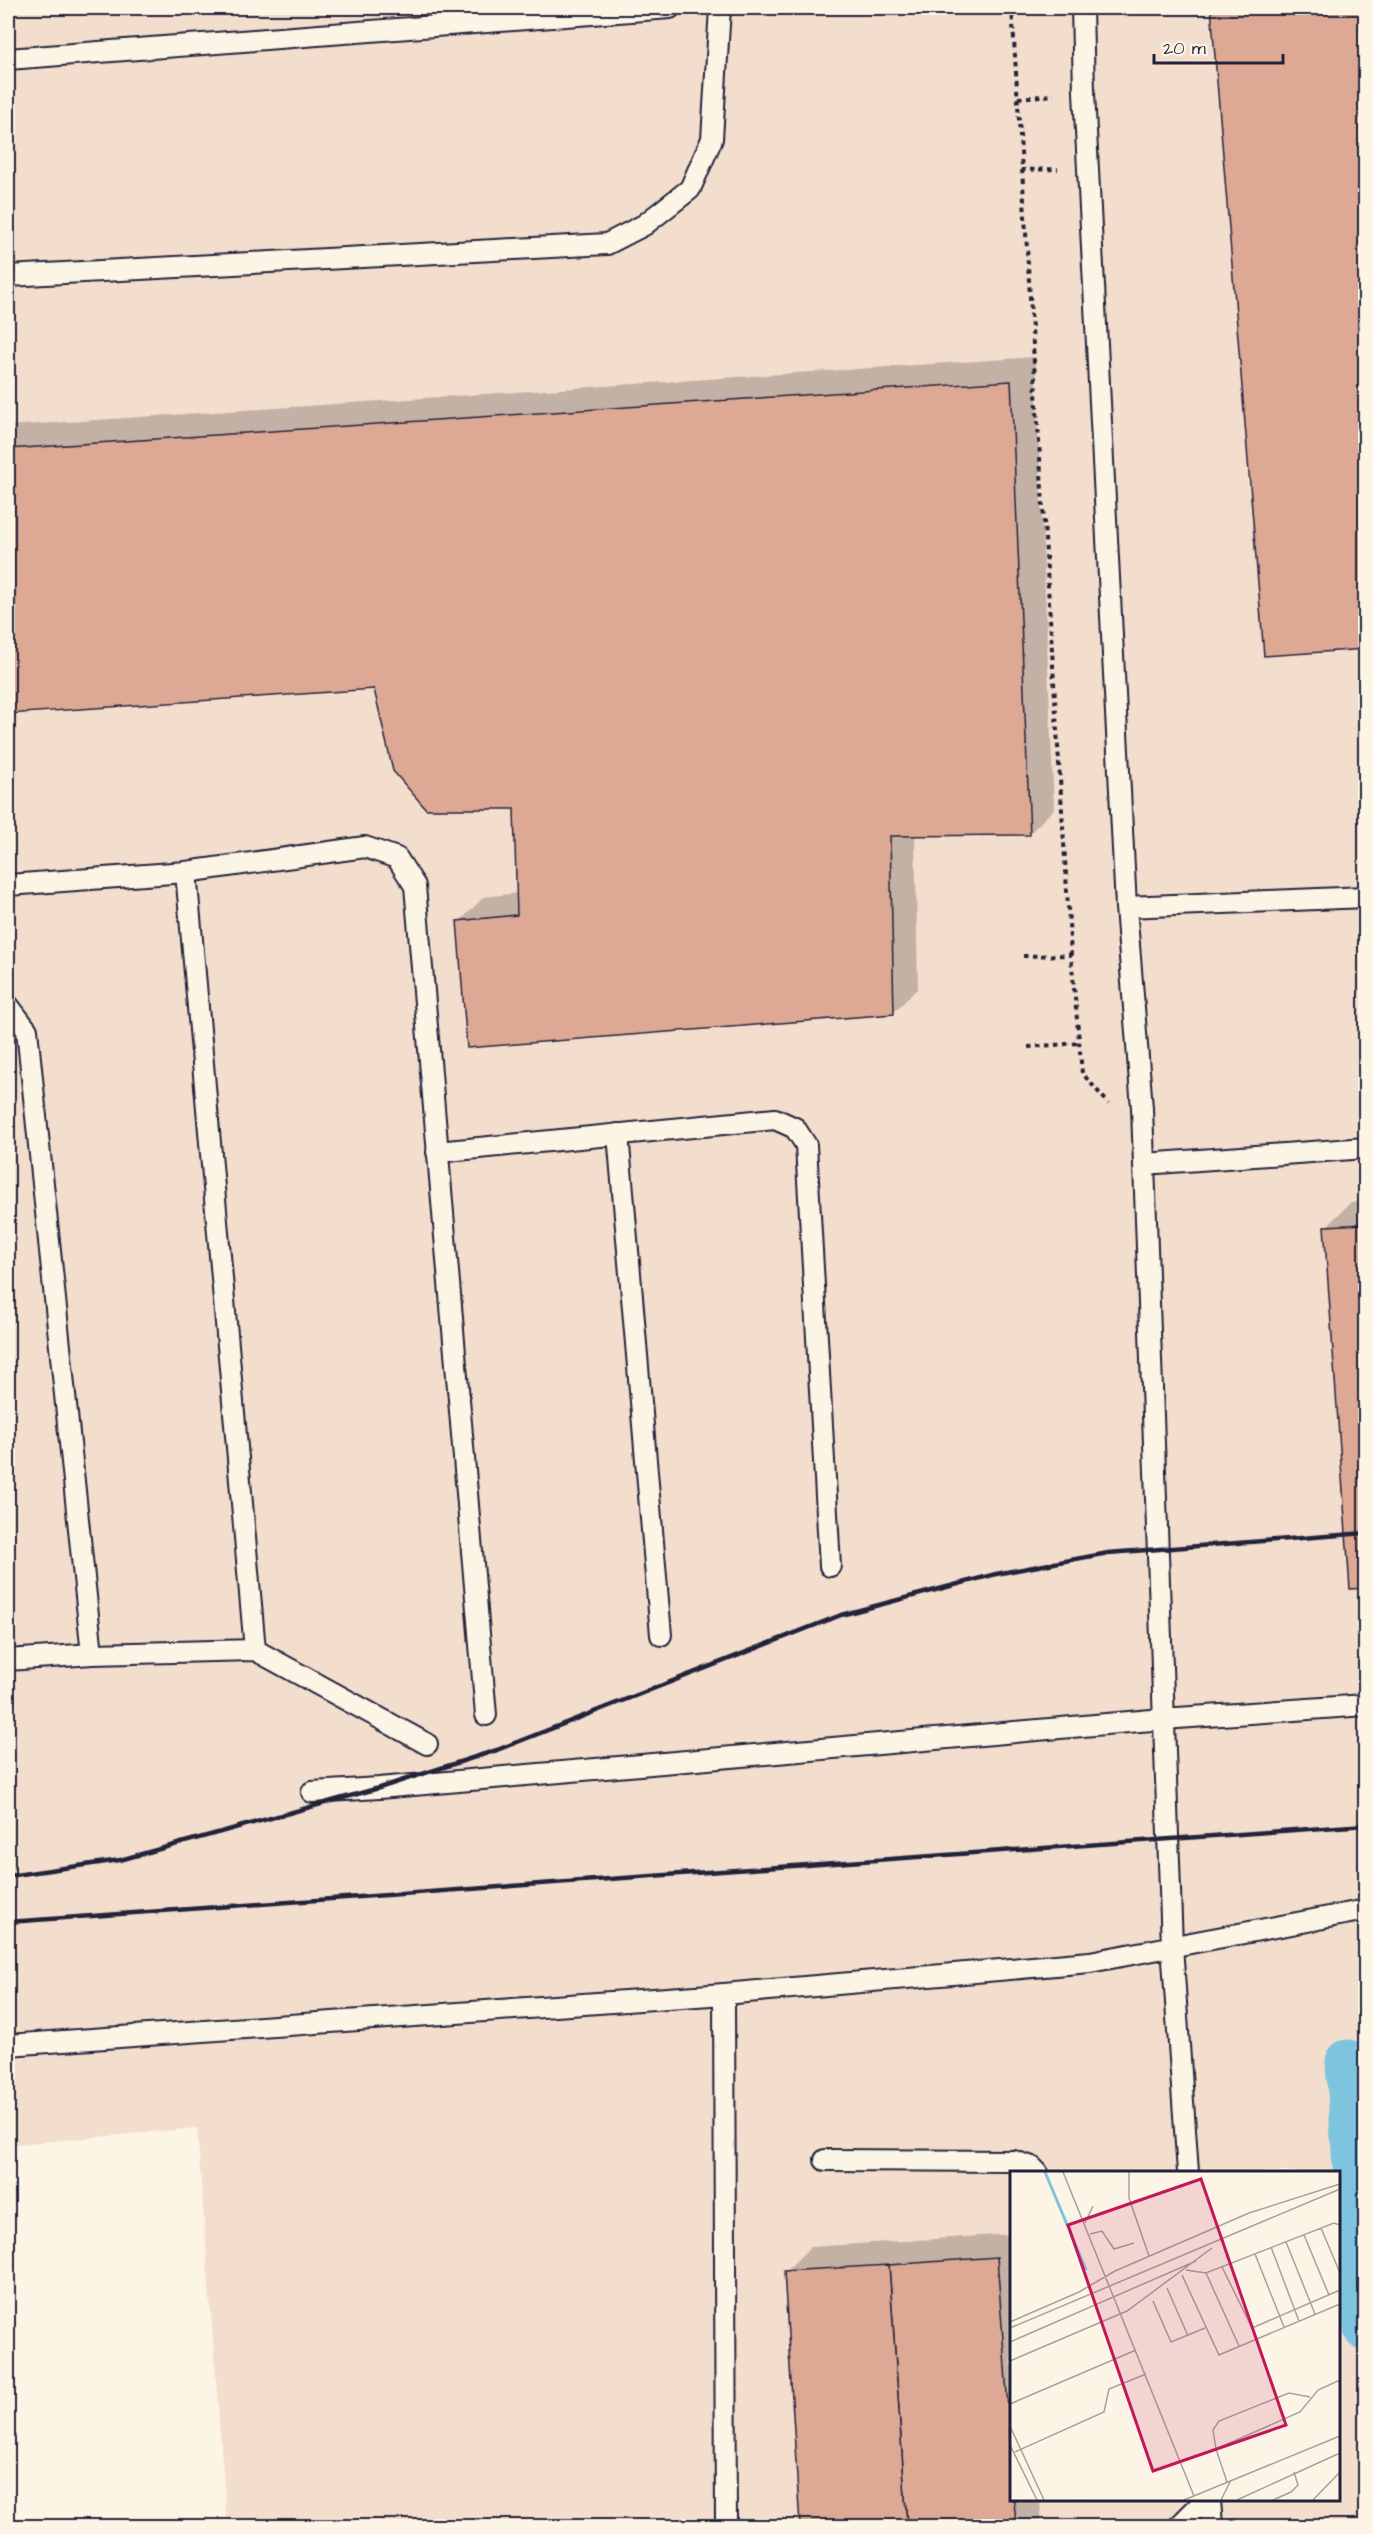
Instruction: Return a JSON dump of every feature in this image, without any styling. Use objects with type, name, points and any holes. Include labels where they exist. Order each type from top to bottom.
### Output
[{"type":"lane","points":[[8,59],[670,8]]},
{"type":"lane","points":[[8,276],[607,244],[644,225],[690,189],[712,139],[720,8]]},
{"type":"lane","points":[[1082,8],[1084,92],[1126,907],[1142,1108],[1172,1946],[1188,2171]]},
{"type":"lane","points":[[8,885],[186,872],[364,847],[397,858],[415,886],[486,1715]]},
{"type":"lane","points":[[186,872],[255,1650]]},
{"type":"lane","points":[[1126,907],[1365,897]]},
{"type":"lane","points":[[8,1005],[27,1030],[92,1654]]},
{"type":"lane","points":[[437,1152],[775,1119],[795,1128],[806,1145],[830,1566]]},
{"type":"lane","points":[[618,1134],[661,1635]]},
{"type":"lane","points":[[1144,1164],[1365,1148]]},
{"type":"lane","points":[[8,1660],[92,1654],[255,1650],[427,1744]]},
{"type":"lane","points":[[312,1792],[1163,1719],[1365,1705]]},
{"type":"lane","points":[[8,2045],[724,1994],[1090,1962],[1365,1910]]},
{"type":"lane","points":[[724,1994],[726,2526]]},
{"type":"lane","points":[[825,2160],[1014,2161],[1032,2167],[1036,2171]]},
{"type":"lane","points":[[1179,2526],[1203,2501]]},
{"type":"lane","points":[[1210,2501],[1212,2526]]},
{"type":"path","points":[[1012,8],[1071,955],[1082,1073]]},
{"type":"path","points":[[1023,956],[1071,955]]},
{"type":"path","points":[[1028,1047],[1079,1042]]},
{"type":"shaded area","points":[[8,8],[1365,8],[1365,2526],[227,2526],[197,2128],[8,2145]]},
{"type":"building","points":[[1211,8],[1366,8],[1366,649],[1264,656]]},
{"type":"building","points":[[1011,381],[1030,835],[890,836],[894,1014],[467,1048],[457,921],[517,915],[514,809],[426,809],[393,771],[374,689],[8,714],[8,449]]},
{"type":"building","points":[[1366,1224],[1366,1588],[1350,1589],[1324,1226]]},
{"type":"building","points":[[997,2257],[1010,2436],[1010,2501],[1014,2501],[1016,2526],[907,2526],[889,2265]]},
{"type":"building","points":[[889,2265],[907,2526],[800,2526],[784,2271]]},
{"type":"waterway","points":[[1348,2062],[1366,2329]]},
{"type":"railway","points":[[8,1876],[120,1860],[379,1788],[497,1750],[841,1615],[996,1574],[1108,1553],[1366,1533]]},
{"type":"railway","points":[[8,1922],[1366,1825]]}]
